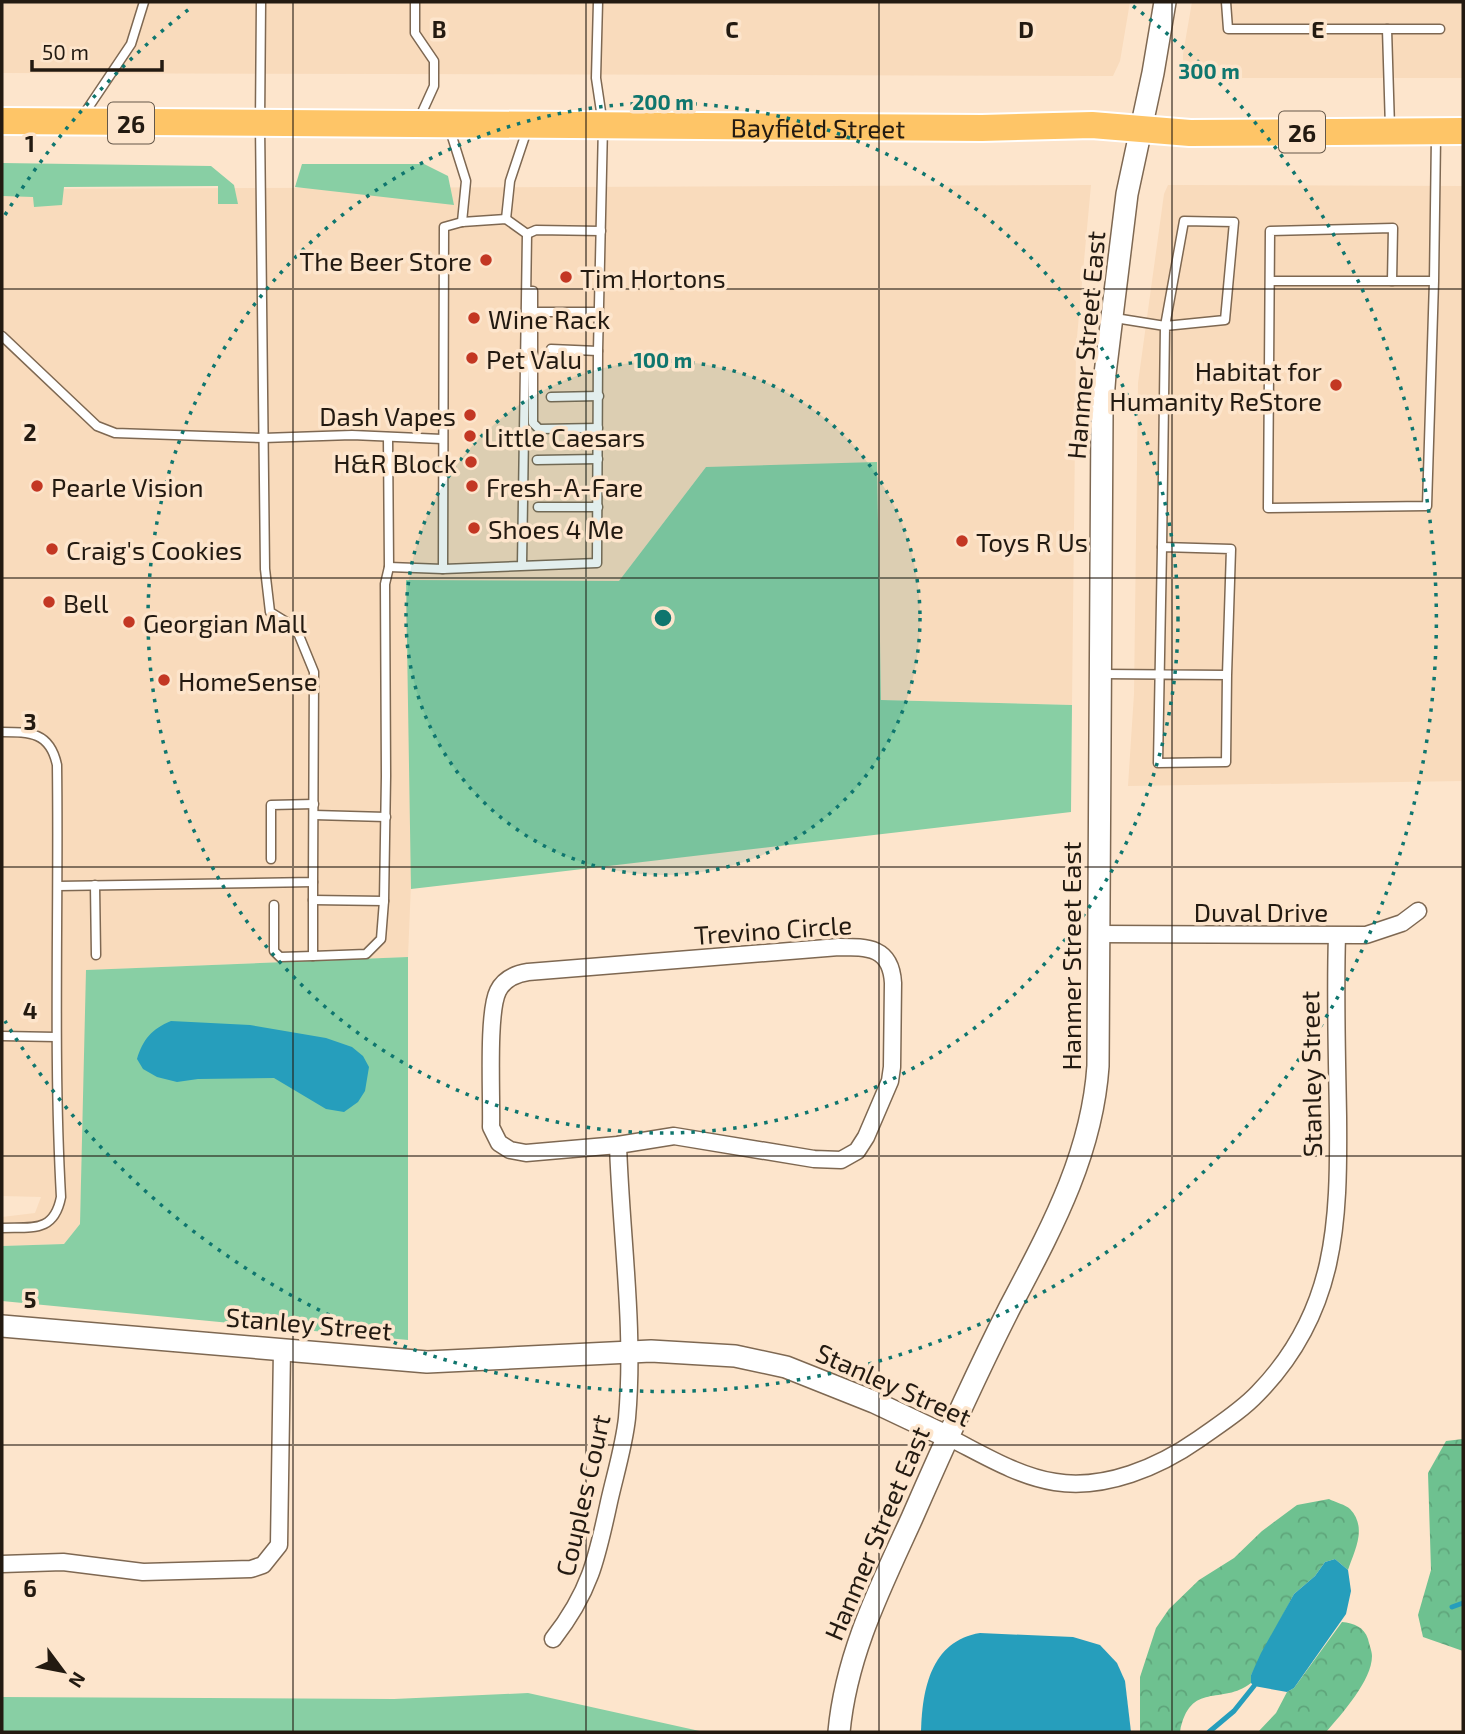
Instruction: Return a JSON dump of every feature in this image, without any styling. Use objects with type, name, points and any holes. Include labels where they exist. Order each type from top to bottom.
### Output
[{"type":"main road","name":"Bayfield Street","points":[[2,121],[982,128],[1092,125],[1190,133],[1463,131]]},
{"type":"street","name":"Hanmer Street East","points":[[839,1732],[845,1690],[858,1642],[990,1346],[1066,1199],[1086,1141],[1094,1106],[1098,1066],[1102,413],[1127,194],[1165,2]]},
{"type":"street","name":"Duval Drive","points":[[1098,934],[1366,935],[1402,923],[1418,911]]},
{"type":"street","name":"Stanley Street","points":[[2,1326],[427,1362],[651,1351],[759,1359],[874,1402],[1023,1473],[1055,1482],[1107,1480],[1144,1469],[1188,1447],[1235,1414],[1276,1372],[1308,1321],[1328,1270],[1335,1240],[1339,1165],[1337,936]]},
{"type":"street","name":"Trevino Circle","points":[[839,947],[870,948],[889,961],[893,983],[890,1081],[866,1137],[857,1151],[841,1160],[814,1159],[674,1136],[618,1145],[526,1153],[510,1150],[499,1143],[491,1126],[493,1011],[499,989],[512,976],[528,972],[839,947]]},
{"type":"street","points":[[618,1145],[629,1352]]},
{"type":"street","points":[[2,1564],[63,1562],[143,1572],[251,1569],[263,1564],[279,1545],[282,1349]]},
{"type":"street","name":"Couples Court","points":[[554,1639],[587,1588],[596,1562],[627,1420],[629,1352]]},
{"type":"lane","points":[[78,122],[131,44],[144,2]]},
{"type":"lane","points":[[261,2],[265,569],[270,612],[296,628],[314,672],[313,956]]},
{"type":"lane","points":[[415,2],[415,33],[434,61],[435,86],[417,124]]},
{"type":"lane","points":[[389,567],[443,569],[597,563],[603,125],[596,78],[598,2]]},
{"type":"lane","points":[[1226,2],[1228,29],[1440,29]]},
{"type":"lane","points":[[1387,29],[1390,131]]},
{"type":"lane","points":[[448,124],[466,181],[462,222]]},
{"type":"lane","points":[[506,219],[509,181],[528,125]]},
{"type":"lane","points":[[1392,281],[1393,228],[1270,231],[1269,508],[1427,506],[1436,130]]},
{"type":"lane","points":[[443,569],[444,227],[462,222],[506,219],[527,234]]},
{"type":"lane","points":[[1113,318],[1166,326],[1225,320],[1234,222],[1184,220],[1166,326],[1158,675],[1158,763],[1226,762],[1231,549],[1161,547]]},
{"type":"lane","points":[[527,234],[536,230],[601,231]]},
{"type":"lane","points":[[522,565],[527,234]]},
{"type":"lane","points":[[1271,281],[1434,281]]},
{"type":"lane","points":[[527,291],[533,291],[533,423],[539,429],[598,428]]},
{"type":"lane","points":[[533,312],[599,312]]},
{"type":"lane","points":[[2,336],[97,426],[115,433],[263,438],[352,435],[442,439]]},
{"type":"lane","points":[[551,349],[598,351]]},
{"type":"lane","points":[[551,397],[599,396]]},
{"type":"lane","points":[[274,905],[274,951],[280,957],[366,954],[381,939],[386,817],[385,583],[389,567],[388,437]]},
{"type":"lane","points":[[537,460],[598,459]]},
{"type":"lane","points":[[538,507],[598,507]]},
{"type":"lane","points":[[1099,674],[1227,675]]},
{"type":"lane","points":[[2,732],[33,733],[42,738],[54,751],[57,765],[56,1037],[61,1196],[54,1219],[44,1225],[2,1228]]},
{"type":"lane","points":[[271,859],[271,804],[314,804]]},
{"type":"lane","points":[[314,814],[386,817]]},
{"type":"lane","points":[[58,886],[313,883]]},
{"type":"lane","points":[[95,885],[96,955]]},
{"type":"lane","points":[[313,900],[384,901]]},
{"type":"lane","points":[[2,1037],[56,1037]]},
{"type":"shaded area","points":[[2,2],[1130,2],[1120,61],[1113,76],[2,73]]},
{"type":"shaded area","points":[[1192,2],[1463,2],[1463,78],[1188,78],[1183,67],[1183,54]]},
{"type":"shaded area","points":[[1091,185],[1076,348],[1072,705],[881,700],[877,463],[706,467],[619,581],[423,593],[408,957],[87,970],[80,1224],[64,1244],[2,1246],[2,1217],[35,1213],[41,1197],[2,1196],[2,189]]},
{"type":"shaded area","points":[[1168,185],[1463,186],[1463,781],[1128,786],[1134,694],[1138,383],[1164,194]]},
{"type":"green space","points":[[2,163],[211,166],[234,185],[238,204],[218,204],[218,186],[64,187],[62,205],[34,207],[33,197],[2,196]]},
{"type":"green space","points":[[302,164],[424,164],[448,176],[454,205],[295,187]]},
{"type":"green space","points":[[877,462],[881,700],[1072,705],[1071,812],[411,889],[406,580],[619,581],[706,467]]},
{"type":"green space","points":[[408,957],[408,1340],[2,1301],[2,1246],[64,1244],[80,1224],[86,970]]},
{"type":"green space","points":[[1463,1439],[1463,1651],[1423,1637],[1418,1615],[1431,1570],[1428,1473],[1446,1441]]},
{"type":"green space","points":[[1329,1499],[1350,1509],[1358,1524],[1358,1540],[1348,1570],[1335,1559],[1325,1562],[1315,1576],[1294,1594],[1251,1675],[1251,1683],[1240,1690],[1199,1700],[1185,1716],[1180,1732],[1140,1732],[1140,1677],[1156,1628],[1169,1609],[1199,1580],[1234,1558],[1262,1531],[1297,1505]]},
{"type":"green space","points":[[1342,1622],[1364,1631],[1372,1656],[1362,1686],[1348,1706],[1326,1732],[1258,1732],[1276,1713],[1287,1692],[1294,1688]]},
{"type":"green space","points":[[528,1693],[704,1732],[2,1732],[2,1697],[394,1699]]},
{"type":"water","points":[[171,1021],[250,1025],[326,1038],[352,1047],[363,1056],[369,1067],[365,1091],[358,1102],[344,1112],[326,1109],[274,1078],[198,1079],[177,1082],[157,1077],[143,1069],[137,1059],[149,1036]]},
{"type":"water","points":[[1335,1559],[1348,1570],[1351,1591],[1346,1614],[1294,1688],[1287,1692],[1254,1686],[1251,1683],[1251,1675],[1294,1594],[1315,1576],[1325,1562]]},
{"type":"water","points":[[980,1633],[1073,1637],[1100,1645],[1117,1663],[1125,1681],[1131,1732],[921,1732],[924,1700],[932,1669],[950,1646],[963,1638]]},
{"type":"waterway","points":[[1452,1607],[1463,1603]]},
{"type":"waterway","points":[[1209,1732],[1234,1711],[1254,1686]]},
{"type":"place","name":"The Beer Store","points":[[486,260]]},
{"type":"place","name":"Tim Hortons","points":[[566,277]]},
{"type":"place","name":"Wine Rack","points":[[474,318]]},
{"type":"place","name":"Pet Valu","points":[[472,358]]},
{"type":"place","name":"Habitat for Humanity ReStore","points":[[1336,385]]},
{"type":"place","name":"Dash Vapes","points":[[470,415]]},
{"type":"place","name":"Little Caesars","points":[[470,436]]},
{"type":"place","name":"H&R Block","points":[[471,462]]},
{"type":"place","name":"Pearle Vision","points":[[37,486]]},
{"type":"place","name":"Fresh-A-Fare","points":[[472,486]]},
{"type":"place","name":"Shoes 4 Me","points":[[474,528]]},
{"type":"place","name":"Toys R Us","points":[[962,541]]},
{"type":"place","name":"Craig's Cookies","points":[[52,549]]},
{"type":"place","name":"Bell","points":[[49,602]]},
{"type":"place","name":"Georgian Mall","points":[[129,622]]},
{"type":"place","name":"HomeSense","points":[[164,680]]}]
